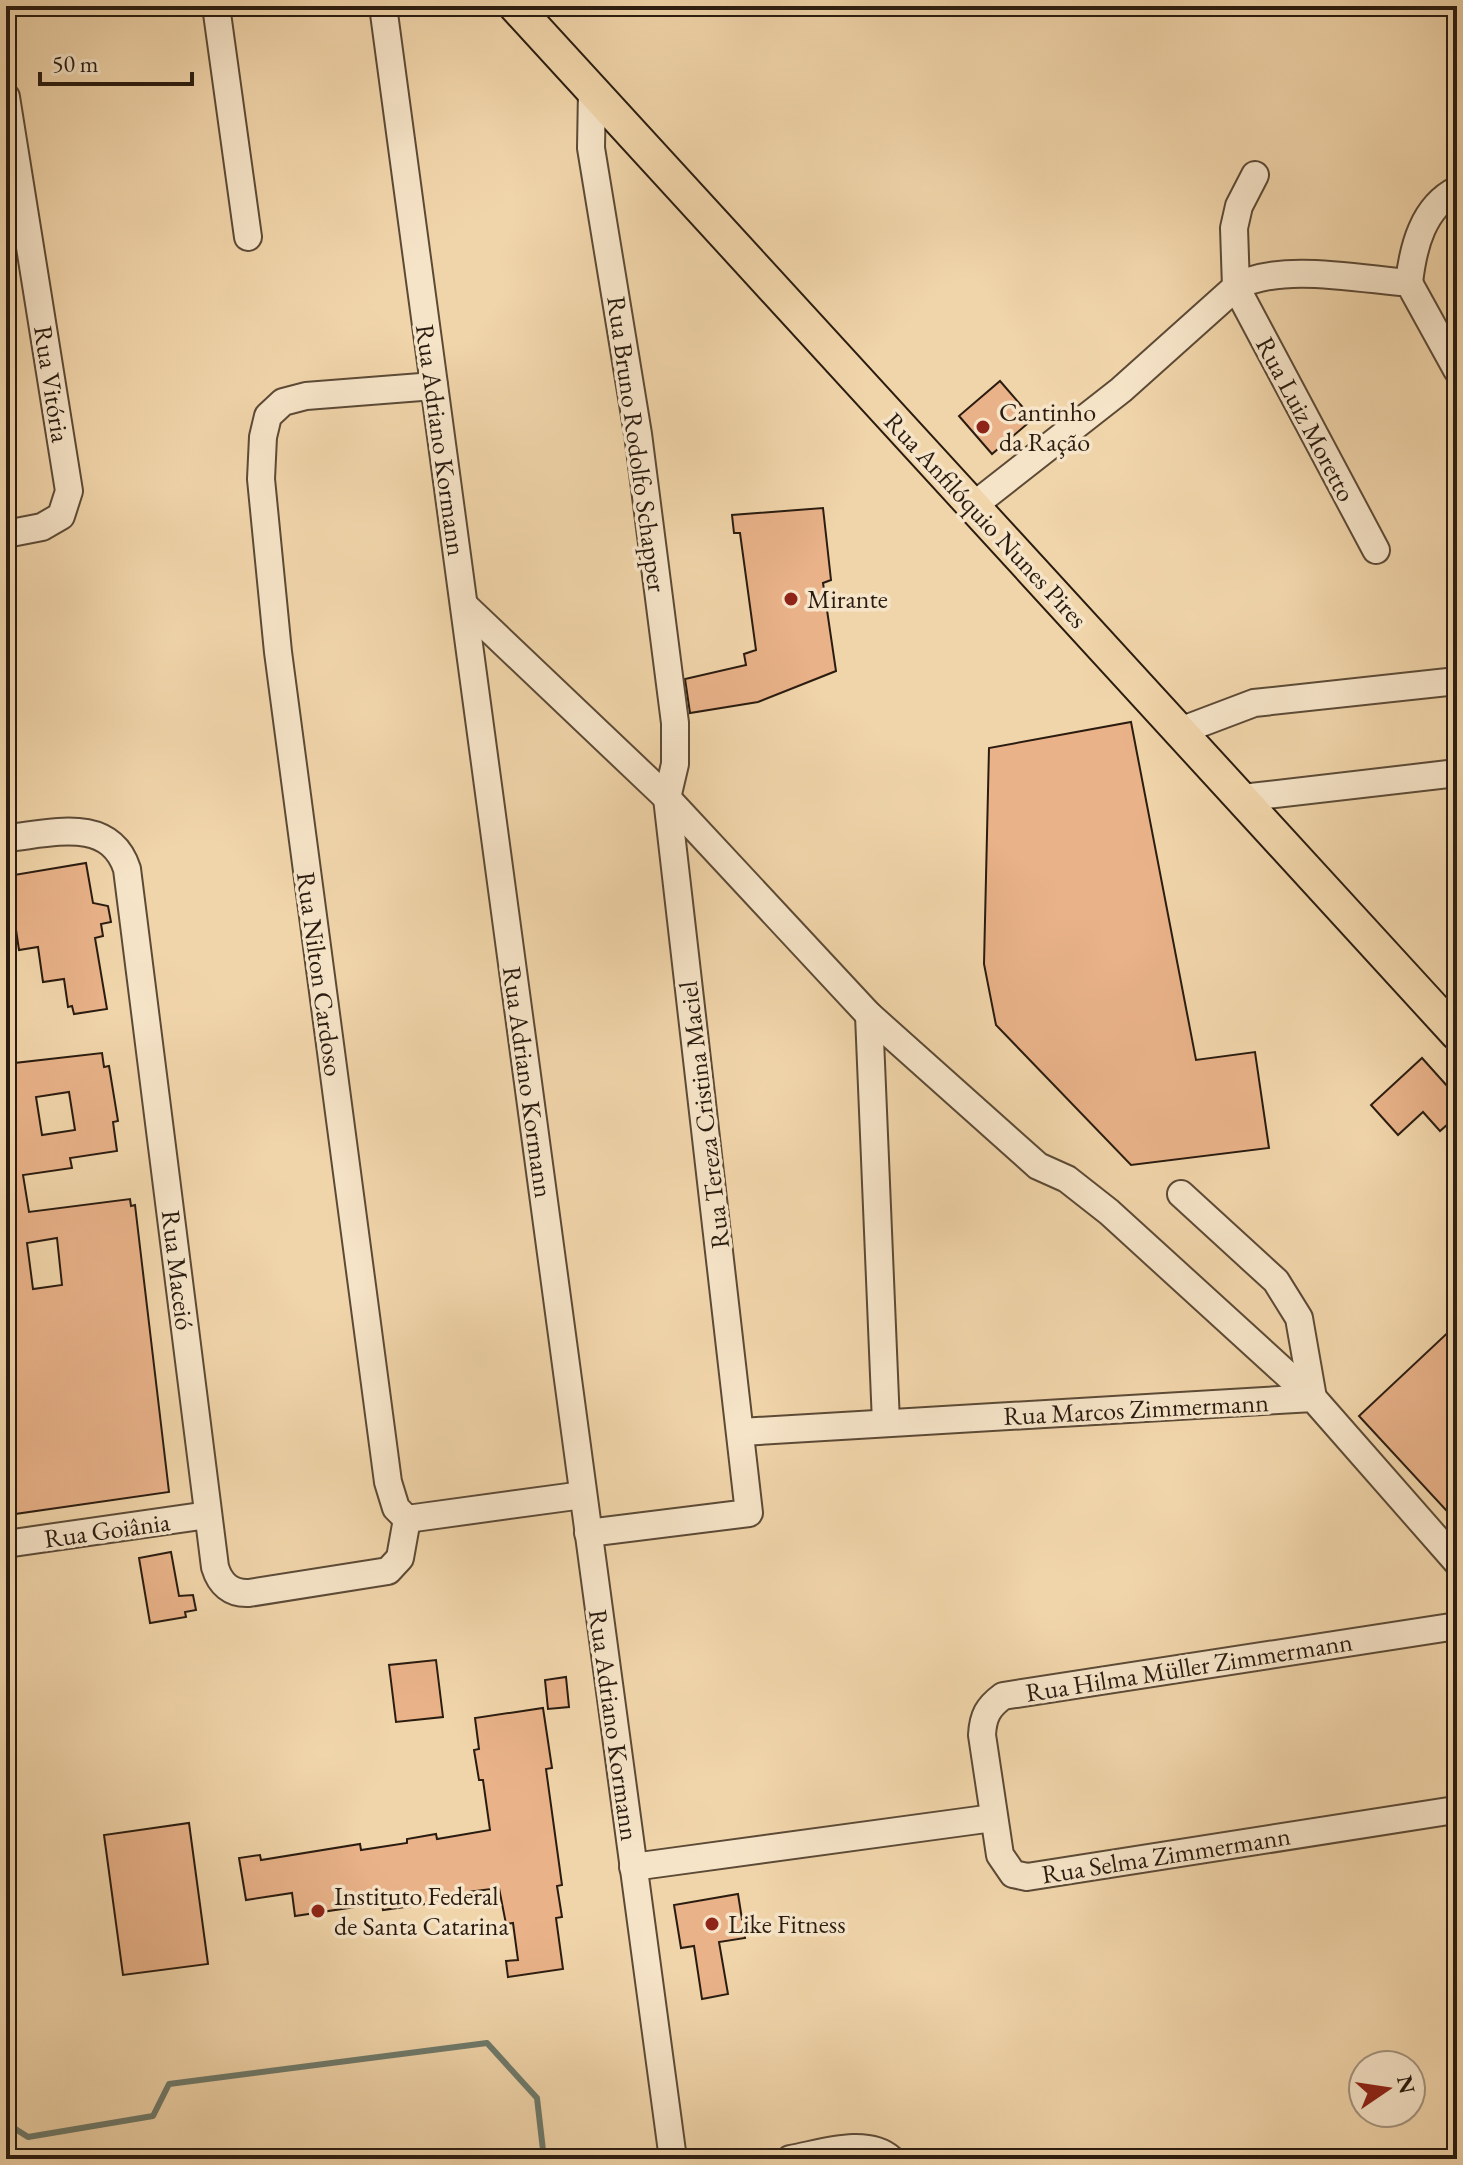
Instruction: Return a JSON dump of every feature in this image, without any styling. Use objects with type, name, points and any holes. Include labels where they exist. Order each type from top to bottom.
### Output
[{"type":"main road","name":"Rua Anfilóquio Nunes Pires","points":[[515,6],[1457,1034]]},
{"type":"street","points":[[216,6],[248,237]]},
{"type":"street","name":"Rua Adriano Kormann","points":[[383,6],[673,2159]]},
{"type":"street","name":"Rua Bruno Rodolfo Schapper","points":[[592,90],[591,148],[638,434],[675,723],[675,764],[667,798]]},
{"type":"street","name":"Rua Vitória","points":[[6,97],[69,491],[61,516],[42,527],[6,534]]},
{"type":"street","points":[[1236,287],[1234,228],[1239,206],[1255,175]]},
{"type":"street","points":[[1457,190],[1431,212],[1412,256],[1409,283],[1457,370]]},
{"type":"street","points":[[973,506],[1121,390],[1236,287],[1256,278],[1293,274],[1409,283]]},
{"type":"street","name":"Rua Luiz Moretto","points":[[1236,287],[1376,550]]},
{"type":"street","name":"Rua Nilton Cardoso","points":[[407,1519],[396,1508],[388,1482],[278,652],[261,479],[263,437],[268,416],[283,402],[306,396],[434,386]]},
{"type":"street","points":[[464,605],[667,798],[869,1015],[1038,1166],[1067,1179],[1109,1212],[1313,1398],[1457,1562]]},
{"type":"street","points":[[1180,731],[1254,703],[1457,681]]},
{"type":"street","points":[[1242,798],[1457,773]]},
{"type":"street","name":"Rua Tereza Cristina Maciel","points":[[588,1533],[749,1513],[667,798]]},
{"type":"street","name":"Rua Maceió","points":[[6,838],[77,831],[96,833],[112,842],[127,869],[217,1574],[228,1588],[243,1593],[388,1571],[400,1558],[407,1519]]},
{"type":"street","points":[[869,1015],[886,1423]]},
{"type":"street","points":[[1181,1194],[1276,1281],[1299,1318],[1313,1398]]},
{"type":"street","name":"Rua Marcos Zimmermann","points":[[741,1432],[1313,1398]]},
{"type":"street","points":[[407,1519],[583,1495]]},
{"type":"street","name":"Rua Goiânia","points":[[6,1544],[208,1515]]},
{"type":"street","name":"Rua Hilma Müller Zimmermann","points":[[993,1818],[983,1720],[990,1706],[1003,1696],[1457,1626]]},
{"type":"street","name":"Rua Selma Zimmermann","points":[[993,1818],[1004,1865],[1013,1874],[1027,1877],[1455,1810]]},
{"type":"street","points":[[633,1867],[993,1818]]},
{"type":"street","points":[[790,2159],[865,2148],[878,2150],[891,2159]]},
{"type":"building","points":[[1000,381],[1033,419],[992,454],[959,416]]},
{"type":"building","points":[[823,508],[831,580],[823,583],[836,671],[758,702],[690,713],[685,679],[746,665],[744,654],[756,650],[740,533],[734,533],[732,515]]},
{"type":"building","points":[[1131,722],[1196,1060],[1255,1052],[1269,1148],[1131,1165],[996,1025],[984,964],[989,748]]},
{"type":"building","points":[[86,863],[93,903],[108,906],[111,922],[101,924],[103,936],[95,938],[107,1009],[74,1014],[72,1006],[68,1007],[64,979],[43,982],[38,947],[19,950],[8,876]]},
{"type":"building","points":[[102,1053],[104,1067],[109,1066],[118,1121],[113,1122],[117,1151],[70,1158],[72,1168],[23,1175],[29,1212],[130,1199],[131,1206],[135,1205],[169,1492],[8,1515],[6,1064]],"holes":[[[69,1092],[75,1130],[42,1135],[36,1097]],[[57,1238],[62,1285],[33,1289],[27,1243]]]},
{"type":"building","points":[[1422,1058],[1457,1097],[1457,1116],[1440,1131],[1423,1112],[1398,1135],[1371,1105]]},
{"type":"building","points":[[1457,1324],[1457,1522],[1359,1416]]},
{"type":"building","points":[[171,1552],[179,1596],[193,1595],[196,1610],[185,1612],[186,1617],[150,1623],[139,1558]]},
{"type":"building","points":[[436,1660],[443,1717],[396,1722],[389,1665]]},
{"type":"building","points":[[566,1677],[569,1707],[548,1709],[545,1680]]},
{"type":"building","points":[[543,1708],[552,1768],[546,1769],[562,1885],[557,1886],[562,1917],[556,1918],[563,1969],[508,1977],[506,1961],[518,1960],[513,1923],[506,1924],[499,1888],[468,1892],[468,1898],[383,1910],[382,1903],[295,1916],[292,1893],[246,1900],[239,1858],[260,1855],[261,1860],[360,1844],[361,1850],[407,1843],[407,1839],[436,1834],[437,1839],[490,1830],[483,1780],[479,1780],[474,1750],[479,1749],[475,1718]]},
{"type":"building","points":[[189,1823],[208,1964],[123,1975],[104,1835]]},
{"type":"building","points":[[738,1894],[745,1938],[719,1942],[728,1994],[702,1999],[694,1946],[681,1948],[674,1905]]},
{"type":"waterway","points":[[6,2123],[28,2137],[153,2116],[169,2084],[487,2043],[537,2098],[544,2159]]},
{"type":"place","name":"Cantinho da Ração","points":[[983,427]]},
{"type":"place","name":"Mirante","points":[[791,599]]},
{"type":"place","name":"Instituto Federal de Santa Catarina","points":[[318,1911]]},
{"type":"place","name":"Like Fitness","points":[[712,1924]]}]
